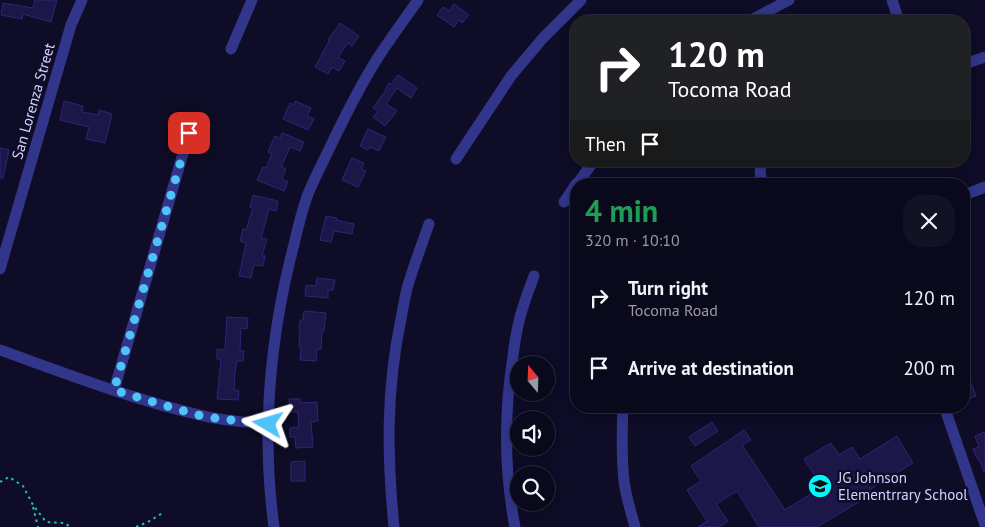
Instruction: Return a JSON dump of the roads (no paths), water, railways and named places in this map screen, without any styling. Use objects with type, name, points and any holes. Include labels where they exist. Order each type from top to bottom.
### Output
[{"type":"street","name":"San Lorenza Street","points":[[0,269],[71,25],[82,0]]},
{"type":"street","points":[[230,49],[252,0]]},
{"type":"street","points":[[274,527],[270,495],[268,424],[270,387],[275,337],[297,233],[308,195],[356,94],[418,0]]},
{"type":"street","points":[[456,159],[511,76],[543,38],[581,0]]},
{"type":"street","points":[[760,15],[789,0]]},
{"type":"street","points":[[892,0],[898,15]]},
{"type":"street","points":[[970,62],[985,57]]},
{"type":"street","points":[[114,390],[189,133]]},
{"type":"street","points":[[581,178],[589,167]]},
{"type":"street","points":[[970,193],[985,188]]},
{"type":"street","points":[[564,202],[570,193]]},
{"type":"street","points":[[394,527],[388,435],[389,404],[396,343],[408,287],[429,224]]},
{"type":"street","points":[[516,527],[507,465],[508,383],[524,304],[534,276]]},
{"type":"street","points":[[0,350],[114,390],[205,417],[268,424]]},
{"type":"street","points":[[623,413],[624,482],[635,527]]},
{"type":"street","points":[[946,413],[985,525]]},
{"type":"place","name":"JG Johnson Elementrrary School","points":[[820,486]]}]
